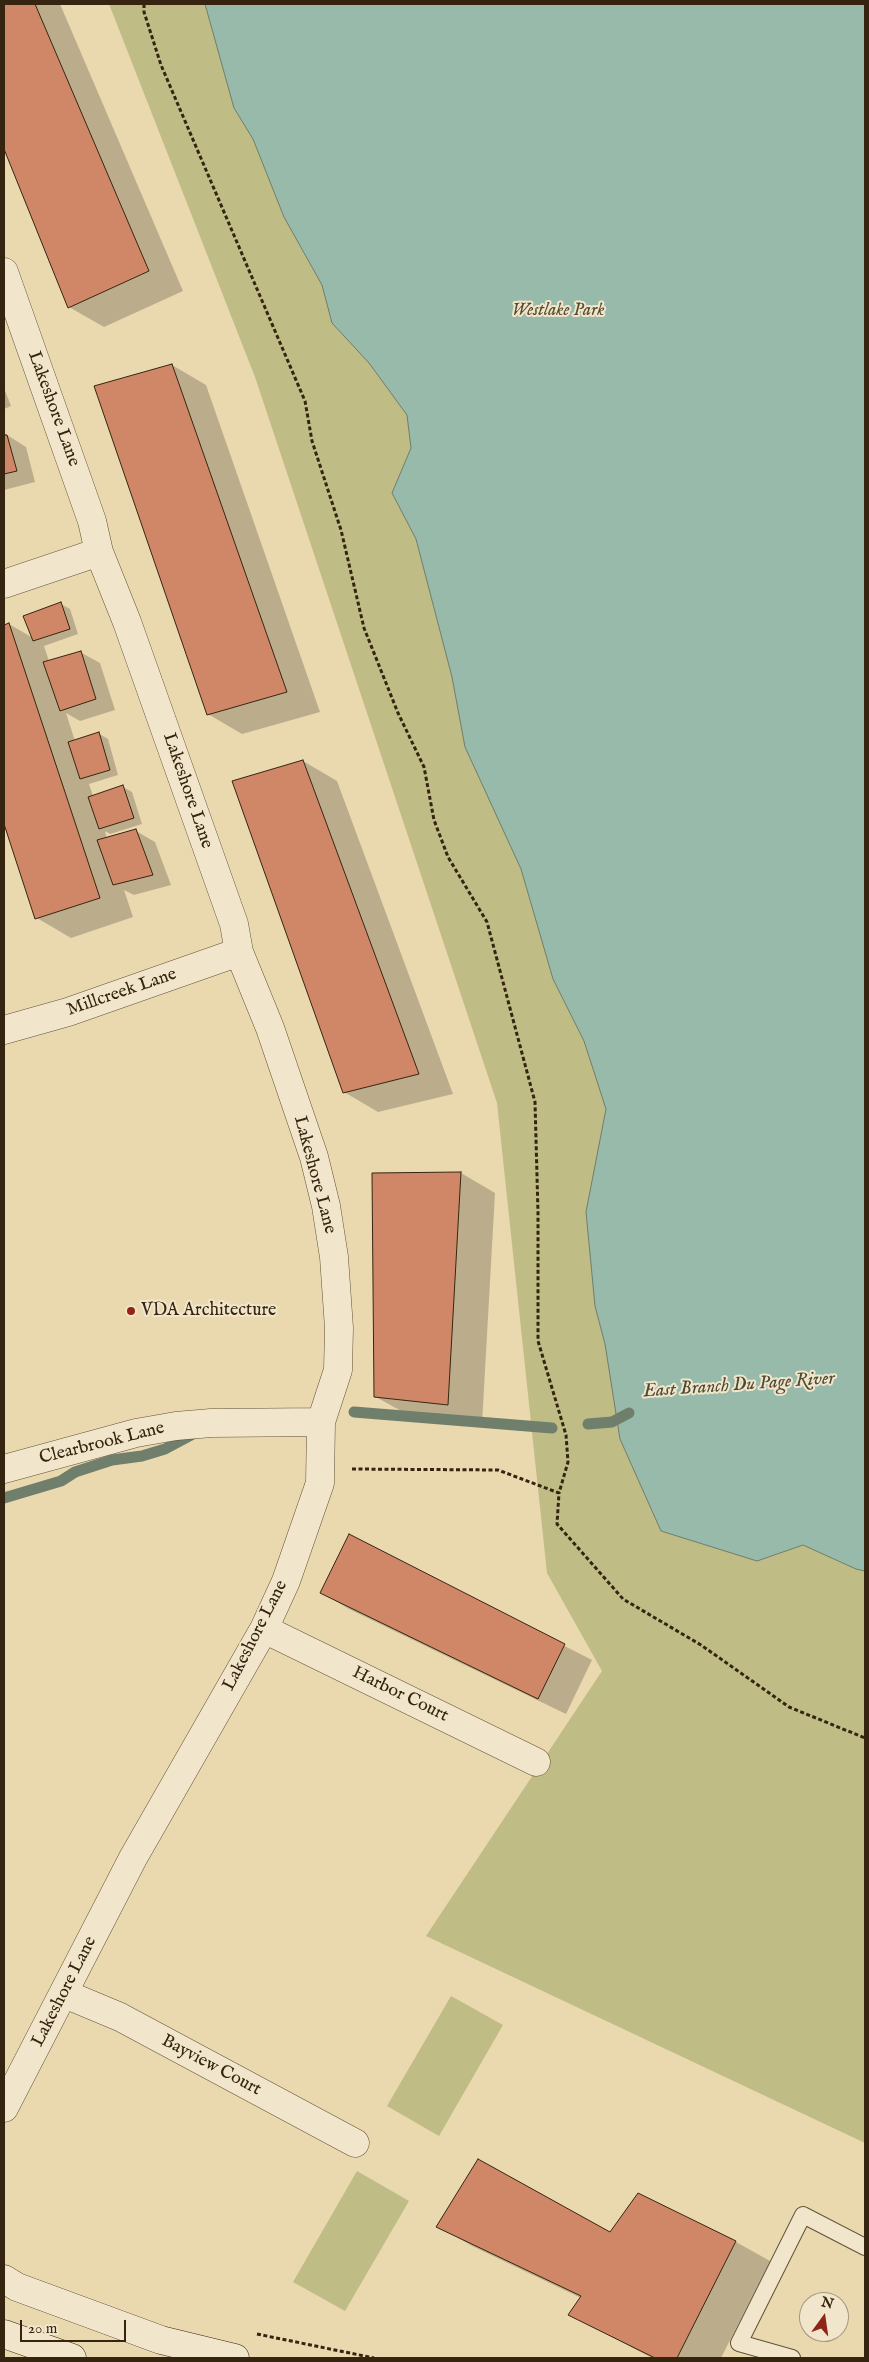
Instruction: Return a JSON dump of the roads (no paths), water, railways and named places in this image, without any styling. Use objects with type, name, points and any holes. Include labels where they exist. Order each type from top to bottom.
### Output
[{"type":"street","name":"Lakeshore Lane","points":[[4,272],[92,522],[99,552],[127,622],[234,924],[238,952],[270,1028],[314,1157],[326,1206],[334,1257],[339,1328],[338,1370],[321,1422],[320,1483],[286,1581],[264,1629],[133,1858],[65,1994],[4,2108]]},
{"type":"street","points":[[4,584],[99,552]]},
{"type":"street","name":"Millcreek Lane","points":[[4,1030],[68,1012],[238,952]]},
{"type":"street","name":"Clearbrook Lane","points":[[4,1469],[136,1433],[176,1426],[211,1423],[321,1422]]},
{"type":"street","name":"Harbor Court","points":[[264,1629],[536,1762]]},
{"type":"street","name":"Bayview Court","points":[[65,1994],[120,2017],[355,2143]]},
{"type":"street","points":[[4,2279],[17,2287],[161,2340],[235,2358]]},
{"type":"street","points":[[4,2334],[72,2358]]},
{"type":"lane","points":[[792,2358],[739,2343],[803,2215],[865,2247]]},
{"type":"water","name":"Westlake Park","points":[[205,4],[865,4],[865,1571],[856,1569],[803,1545],[757,1561],[661,1531],[620,1439],[605,1344],[595,1306],[586,1212],[606,1109],[584,1041],[553,979],[521,869],[465,747],[452,677],[416,539],[392,493],[411,448],[407,415],[369,363],[332,323],[322,285],[284,217],[253,139],[234,108]]},
{"type":"waterway","name":"East Branch Du Page River","points":[[354,1412],[552,1428]]},
{"type":"waterway","name":"East Branch Du Page River","points":[[588,1424],[612,1422],[629,1413]]},
{"type":"waterway","name":"East Branch Du Page River","points":[[4,1498],[61,1481],[75,1472],[112,1460],[142,1456],[165,1449],[195,1433]]},
{"type":"place","name":"VDA Architecture","points":[[131,1311]]}]
